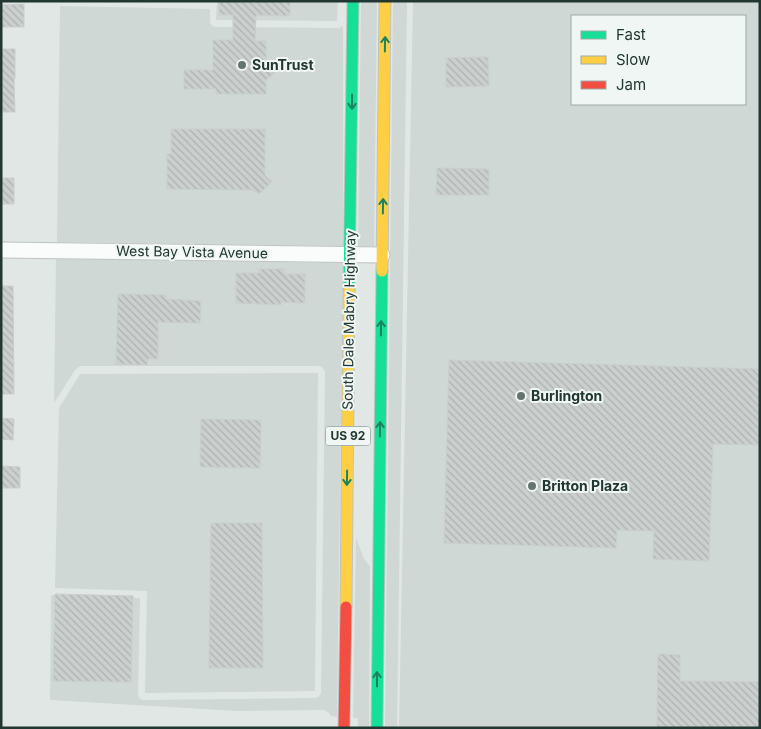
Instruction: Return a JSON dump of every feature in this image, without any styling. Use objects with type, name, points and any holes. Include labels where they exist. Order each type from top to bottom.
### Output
[{"type":"main road","name":"South Dale Mabry Highway","points":[[344,728],[353,1]]},
{"type":"main road","name":"US 92","points":[[377,728],[385,1]]},
{"type":"main road","points":[[348,418],[359,462]]},
{"type":"main road","points":[[367,546],[371,555],[378,562]]},
{"type":"street","name":"West Bay Vista Avenue","points":[[1,250],[382,255]]},
{"type":"shaded area","points":[[212,1],[338,1],[337,21],[216,20],[217,2]]},
{"type":"shaded area","points":[[361,1],[377,1],[374,246],[358,246]]},
{"type":"shaded area","points":[[393,1],[407,1],[397,728],[385,728]]},
{"type":"shaded area","points":[[413,1],[760,1],[760,728],[399,728]]},
{"type":"shaded area","points":[[60,6],[210,9],[210,22],[212,26],[216,27],[339,28],[343,26],[343,246],[57,242]]},
{"type":"shaded area","points":[[56,259],[343,263],[337,717],[331,716],[324,710],[237,711],[50,700],[51,595],[140,598],[138,693],[139,698],[143,700],[315,698],[319,697],[321,693],[325,371],[322,367],[318,366],[80,366],[75,370],[54,403]]},
{"type":"shaded area","points":[[318,373],[315,691],[145,693],[147,591],[55,588],[59,408],[80,374]]},
{"type":"shaded area","points":[[356,538],[364,559],[370,566],[369,728],[358,728],[358,718],[353,718]]},
{"type":"building","name":"SunTrust","points":[[219,1],[290,1],[290,16],[256,15],[255,41],[266,41],[266,61],[275,72],[266,80],[266,94],[216,94],[216,89],[184,89],[184,70],[213,70],[213,40],[233,40],[233,15],[219,15]]},
{"type":"building","points":[[24,4],[24,27],[1,27],[1,5]]},
{"type":"building","points":[[1,49],[15,49],[15,112],[1,112]]},
{"type":"building","points":[[488,57],[489,86],[446,87],[446,58]]},
{"type":"building","points":[[171,129],[265,129],[265,175],[272,182],[259,194],[253,190],[167,189],[167,154],[171,154]]},
{"type":"building","points":[[437,168],[489,169],[489,195],[436,195]]},
{"type":"building","points":[[1,178],[14,178],[14,204],[1,204]]},
{"type":"building","points":[[259,269],[284,269],[284,274],[305,274],[305,303],[281,302],[281,305],[236,303],[236,273],[259,273]]},
{"type":"building","points":[[1,286],[13,286],[14,394],[1,394]]},
{"type":"building","points":[[118,294],[166,295],[166,299],[201,301],[200,323],[158,322],[158,359],[148,359],[147,365],[116,364]]},
{"type":"building","name":"Britton Plaza","points":[[449,360],[760,369],[760,445],[713,444],[709,561],[653,559],[654,531],[617,530],[616,548],[444,543]]},
{"type":"building","points":[[1,418],[14,419],[13,440],[1,439]]},
{"type":"building","points":[[201,419],[261,420],[260,468],[200,467]]},
{"type":"building","points":[[1,466],[20,467],[20,488],[1,488]]},
{"type":"building","points":[[211,523],[262,523],[263,668],[209,668]]},
{"type":"building","points":[[55,594],[133,596],[131,682],[53,681]]},
{"type":"building","points":[[658,654],[680,655],[680,681],[760,682],[760,728],[657,728]]},
{"type":"traffic: fast","points":[[349,289],[353,1]]},
{"type":"traffic: fast","points":[[377,728],[382,271]]},
{"type":"traffic: slow","points":[[382,271],[385,1]]},
{"type":"traffic: slow","points":[[346,607],[349,289]]},
{"type":"traffic: jam","points":[[344,728],[346,607]]},
{"type":"place","name":"SunTrust","points":[[242,65]]},
{"type":"place","name":"Burlington","points":[[521,396]]},
{"type":"place","name":"Britton Plaza","points":[[532,486]]}]
